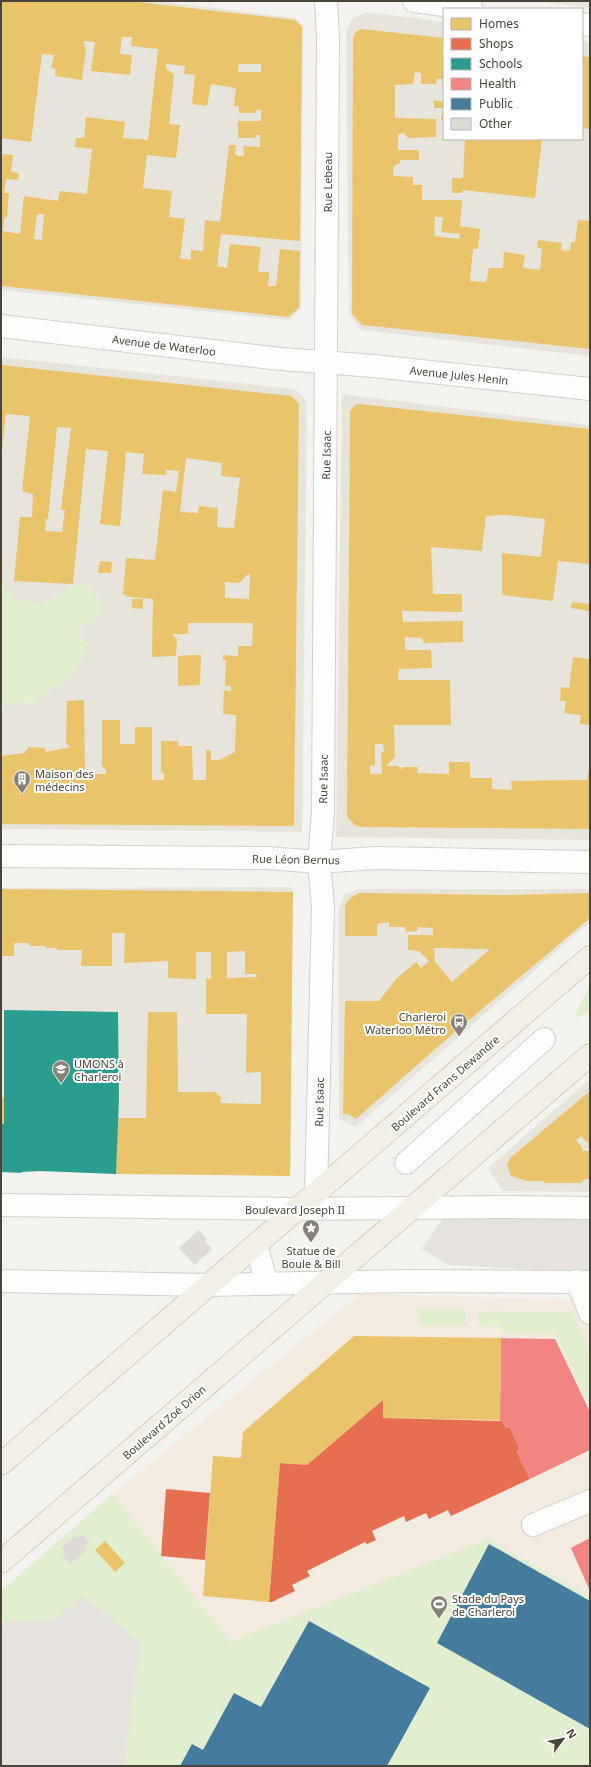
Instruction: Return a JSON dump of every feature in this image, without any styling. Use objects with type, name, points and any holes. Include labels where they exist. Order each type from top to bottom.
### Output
[{"type":"main road","name":"Boulevard Frans Dewandre","points":[[299,1209],[590,957]]},
{"type":"main road","points":[[326,1282],[590,1055]]},
{"type":"main road","points":[[1,1464],[208,1285],[299,1209]]},
{"type":"main road","name":"Boulevard Zoé Drion","points":[[1,1562],[326,1282]]},
{"type":"street","name":"Rue Lebeau","points":[[326,1],[328,38],[327,363]]},
{"type":"street","points":[[414,1],[465,8]]},
{"type":"street","name":"Avenue de Waterloo","points":[[1,326],[327,363]]},
{"type":"street","name":"Avenue Jules Henin","points":[[327,363],[374,366],[590,389]]},
{"type":"street","name":"Rue Isaac","points":[[316,1194],[323,907],[319,862],[323,812],[327,363]]},
{"type":"street","name":"Rue Léon Bernus","points":[[1,856],[267,858],[319,862],[375,858],[590,862]]},
{"type":"street","points":[[406,1163],[544,1039]]},
{"type":"street","name":"Boulevard Joseph II","points":[[1,1205],[299,1209],[590,1208]]},
{"type":"street","points":[[256,1245],[267,1284]]},
{"type":"street","points":[[1,1281],[208,1285],[326,1282],[583,1282],[590,1312]]},
{"type":"street","points":[[533,1525],[590,1501]]},
{"type":"shaded area","points":[[1,1],[158,1],[295,18],[303,26],[301,308],[289,320],[1,290]]},
{"type":"shaded area","points":[[534,1],[590,1],[590,8]]},
{"type":"shaded area","points":[[366,12],[443,22],[443,140],[583,140],[583,41],[590,42],[590,356],[361,330],[349,315],[346,31],[352,19]]},
{"type":"shaded area","points":[[1,357],[294,389],[307,401],[302,832],[1,829]]},
{"type":"shaded area","points":[[342,394],[590,425],[590,840],[336,837]]},
{"type":"shaded area","points":[[292,887],[291,1169],[1,1172],[1,888]]},
{"type":"shaded area","points":[[359,889],[590,889],[590,922],[356,1127],[339,1119],[339,909],[344,895]]},
{"type":"shaded area","points":[[590,1079],[590,1192],[503,1191],[488,1168]]},
{"type":"shaded area","points":[[590,1214],[590,1273],[449,1265],[421,1249],[445,1216]]},
{"type":"shaded area","points":[[360,1294],[590,1300],[590,1596],[488,1539],[230,1643],[112,1494]]},
{"type":"shaded area","points":[[83,1596],[140,1642],[124,1766],[1,1766],[1,1627],[9,1620],[51,1622]]},
{"type":"green space","points":[[1,582],[16,599],[43,604],[76,584],[87,585],[101,601],[102,613],[75,632],[89,643],[69,678],[60,685],[46,691],[34,702],[8,704],[2,710]]},
{"type":"green space","points":[[590,985],[590,1012],[577,1017],[575,1014]]},
{"type":"green space","points":[[419,1309],[465,1310],[466,1326],[419,1325]]},
{"type":"green space","points":[[478,1311],[572,1312],[590,1351],[590,1407],[556,1333],[503,1334],[502,1327],[479,1326]]},
{"type":"green space","name":"Stade du Pays de Charleroi","points":[[112,1494],[230,1642],[488,1539],[590,1596],[590,1766],[1,1766],[1,1591]]},
{"type":"building: Homes","points":[[1,1],[129,1],[295,20],[302,27],[300,241],[221,234],[217,266],[227,268],[230,244],[261,247],[258,272],[269,272],[268,286],[276,286],[280,249],[300,251],[299,308],[288,317],[1,286],[1,166],[3,154],[13,155],[11,172],[19,173],[18,180],[6,179],[4,193],[9,193],[7,217],[4,219],[3,231],[20,234],[24,196],[58,201],[60,191],[87,194],[92,149],[75,147],[76,138],[84,138],[86,117],[125,122],[123,138],[148,140],[158,49],[131,46],[132,37],[122,37],[120,54],[132,55],[130,75],[91,71],[95,42],[84,41],[86,48],[82,80],[55,76],[56,69],[51,68],[54,55],[42,54],[31,142],[1,138]],"holes":[[[166,64],[185,66],[184,74],[195,75],[192,104],[207,106],[211,84],[236,88],[234,106],[239,106],[239,113],[255,113],[256,110],[261,110],[261,121],[238,121],[238,138],[255,138],[256,135],[260,135],[260,147],[243,146],[244,156],[238,156],[235,154],[236,145],[229,145],[220,222],[205,220],[203,251],[191,250],[191,260],[180,258],[185,219],[169,217],[172,191],[143,188],[147,155],[176,158],[180,125],[169,124],[174,75],[166,68]],[[239,64],[261,64],[261,72],[238,72]],[[37,214],[44,214],[42,240],[34,239]]]},
{"type":"building: Homes","points":[[362,29],[443,38],[443,79],[437,79],[436,84],[421,84],[421,73],[415,72],[413,84],[395,85],[395,118],[436,119],[436,137],[408,138],[404,133],[398,134],[398,150],[419,150],[419,160],[400,160],[400,163],[394,166],[393,176],[413,177],[413,185],[422,185],[422,200],[462,200],[460,226],[480,229],[478,249],[473,249],[470,281],[486,282],[489,268],[503,268],[504,252],[525,255],[523,268],[540,270],[542,248],[537,248],[538,240],[562,243],[561,250],[570,251],[571,242],[575,242],[578,220],[590,221],[590,349],[362,325],[352,314],[353,37],[357,31]],"holes":[[[435,217],[443,217],[441,232],[460,234],[459,239],[434,236]]]},
{"type":"building: Homes","points":[[583,56],[590,57],[590,129],[583,128]]},
{"type":"building: Homes","points":[[434,100],[443,102],[443,108],[434,108]]},
{"type":"building: Homes","points":[[443,108],[443,120],[441,120]]},
{"type":"building: Homes","points":[[465,140],[542,140],[535,198],[463,190],[462,193],[452,193],[452,178],[463,178]]},
{"type":"building: Homes","points":[[1,365],[291,396],[299,404],[294,826],[1,824],[1,756],[24,753],[29,747],[45,748],[45,752],[71,747],[66,744],[67,701],[84,700],[85,774],[106,774],[106,770],[102,766],[102,720],[120,720],[120,744],[135,744],[135,727],[152,727],[152,780],[164,780],[164,774],[161,772],[161,741],[178,741],[178,746],[192,746],[193,780],[206,780],[206,750],[211,750],[211,760],[219,760],[235,752],[236,715],[223,714],[224,690],[231,691],[231,686],[225,686],[226,660],[223,660],[223,655],[238,656],[238,646],[252,646],[253,623],[188,623],[188,634],[172,634],[177,639],[176,656],[152,657],[153,599],[130,597],[123,594],[126,558],[155,560],[163,490],[176,492],[179,471],[166,470],[166,475],[142,474],[144,454],[126,452],[120,526],[100,524],[108,451],[86,449],[73,584],[14,581],[20,517],[32,517],[33,494],[22,491],[30,416],[6,414],[1,449]],"holes":[[[57,427],[71,428],[61,510],[65,510],[62,532],[45,531],[46,519],[48,519]],[[186,458],[222,463],[221,476],[240,478],[234,528],[217,527],[218,508],[199,506],[198,513],[180,512]],[[250,574],[249,599],[225,598],[225,582],[239,583]]]},
{"type":"building: Homes","points":[[359,404],[590,429],[590,564],[558,561],[553,601],[502,595],[502,553],[541,557],[545,519],[505,515],[486,516],[482,551],[431,547],[433,594],[462,594],[462,612],[404,611],[402,609],[403,622],[463,621],[463,642],[424,643],[422,638],[405,637],[405,650],[431,650],[432,668],[399,669],[398,680],[450,680],[451,725],[394,725],[395,757],[386,766],[398,766],[402,770],[402,767],[418,767],[417,773],[449,774],[449,762],[470,762],[470,778],[492,778],[492,789],[512,790],[511,781],[587,780],[590,764],[590,829],[360,827],[355,825],[348,818],[350,411],[355,405]],"holes":[[[375,744],[383,744],[384,752],[381,752],[382,774],[370,774],[370,766],[375,765]]]},
{"type":"building: Homes","points":[[100,561],[112,562],[111,573],[98,573]]},
{"type":"building: Homes","points":[[132,599],[143,599],[143,609],[132,608]]},
{"type":"building: Homes","points":[[572,602],[590,604],[590,611],[571,608]]},
{"type":"building: Homes","points":[[201,655],[200,685],[178,686],[178,656]]},
{"type":"building: Homes","points":[[573,657],[590,659],[590,725],[580,724],[581,715],[564,713],[566,701],[560,701],[561,687],[569,688]]},
{"type":"building: Homes","points":[[1,889],[293,892],[290,1176],[116,1174],[117,1118],[146,1118],[148,1012],[177,1012],[178,1092],[215,1092],[221,1097],[220,1103],[261,1104],[261,1072],[246,1073],[247,1014],[206,1014],[206,978],[211,979],[211,952],[196,952],[196,979],[168,978],[168,961],[124,963],[125,933],[112,933],[112,966],[81,966],[82,950],[57,950],[57,948],[46,948],[46,946],[29,946],[29,943],[14,943],[14,956],[2,956]],"holes":[[[245,951],[245,974],[256,974],[257,977],[227,978],[227,952]]]},
{"type":"building: Homes","points":[[359,893],[505,895],[590,893],[590,918],[442,1043],[356,1119],[348,1114],[343,1114],[345,1001],[379,1001],[396,979],[416,962],[421,968],[429,961],[419,951],[408,950],[408,935],[433,935],[433,928],[418,927],[417,931],[406,932],[405,927],[389,927],[389,922],[377,924],[377,936],[345,936],[345,905],[350,898]],"holes":[[[434,948],[490,949],[452,982],[435,962]]]},
{"type":"building: Homes","points":[[590,1091],[590,1179],[585,1179],[581,1183],[544,1183],[544,1181],[527,1181],[511,1176],[507,1165],[510,1158]],"holes":[[[581,1136],[588,1143],[589,1151],[582,1151],[583,1149],[576,1140]]]},
{"type":"building: Homes","points":[[1,1098],[4,1098],[4,1124],[1,1124]]},
{"type":"building: Homes","points":[[354,1336],[501,1338],[500,1420],[383,1418],[383,1400],[307,1465],[280,1463],[269,1602],[203,1596],[213,1456],[241,1458],[243,1432]]},
{"type":"building: Homes","points":[[105,1541],[125,1563],[115,1572],[95,1550]]},
{"type":"building: Shops","points":[[383,1400],[383,1418],[502,1421],[506,1428],[510,1427],[520,1450],[517,1452],[530,1479],[451,1516],[448,1510],[429,1519],[426,1513],[406,1522],[404,1516],[372,1531],[376,1540],[367,1544],[365,1542],[307,1571],[310,1576],[292,1585],[295,1591],[269,1602],[280,1463],[307,1465]]},
{"type":"building: Shops","points":[[166,1489],[210,1493],[205,1560],[161,1556]]},
{"type":"building: Schools","name":"UMONS à Charleroi","points":[[4,1010],[118,1012],[119,1098],[116,1174],[40,1171],[21,1173],[2,1172],[2,1124],[4,1124]]},
{"type":"building: Health","points":[[501,1338],[555,1339],[590,1412],[590,1450],[530,1479],[517,1452],[520,1450],[510,1427],[506,1428],[502,1421],[500,1421]]},
{"type":"building: Health","points":[[590,1538],[590,1591],[571,1548]]},
{"type":"building: Public","points":[[489,1544],[590,1601],[590,1729],[437,1643]]},
{"type":"building: Public","points":[[309,1621],[430,1688],[387,1766],[180,1766],[192,1744],[203,1750],[234,1693],[261,1707]]},
{"type":"building: Other","points":[[199,1230],[207,1239],[205,1241],[212,1249],[195,1265],[179,1248]]},
{"type":"building: Other","points":[[76,1535],[78,1538],[83,1535],[89,1542],[84,1545],[88,1549],[70,1564],[62,1555],[66,1552],[61,1547]]},
{"type":"place","name":"Maison des médecins","points":[[22,794]]},
{"type":"place","name":"Charleroi Waterloo Métro","points":[[459,1037]]},
{"type":"place","name":"UMONS à Charleroi","points":[[61,1084]]},
{"type":"place","name":"Statue de Boule & Bill","points":[[311,1243]]},
{"type":"place","name":"Stade du Pays de Charleroi","points":[[439,1619]]}]
